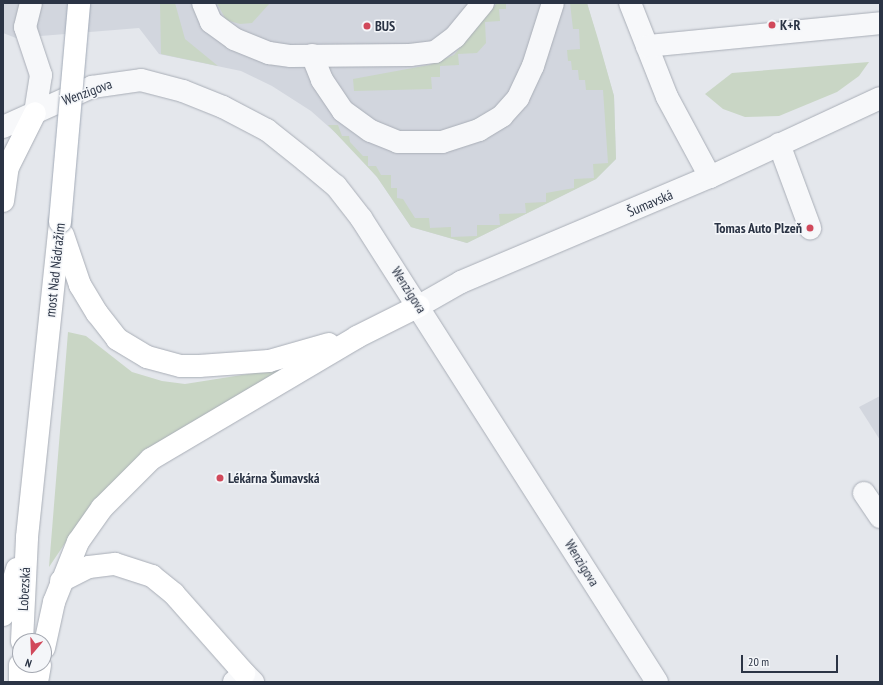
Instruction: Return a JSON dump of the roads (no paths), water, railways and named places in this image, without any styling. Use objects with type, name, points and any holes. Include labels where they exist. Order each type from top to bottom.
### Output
[{"type":"main road","name":"most Nad Nádražím","points":[[27,537],[60,222],[79,3]]},
{"type":"main road","points":[[3,201],[8,167],[35,113]]},
{"type":"main road","points":[[60,222],[80,285],[117,339],[163,362],[199,366],[269,361],[357,337]]},
{"type":"main road","points":[[48,633],[62,581],[78,542],[102,508],[151,459],[357,337],[419,306]]},
{"type":"main road","points":[[3,615],[27,537]]},
{"type":"main road","name":"Lobezská","points":[[22,633],[27,537]]},
{"type":"main road","points":[[62,581],[89,567],[115,564],[152,576],[174,594],[244,679]]},
{"type":"street","points":[[31,3],[25,27],[41,75],[35,113]]},
{"type":"street","points":[[203,3],[211,22],[248,46],[269,53],[312,55],[410,55],[435,52],[455,37],[483,3]]},
{"type":"street","points":[[312,55],[322,80],[342,111],[371,131],[398,142],[442,142],[479,130],[502,116],[518,98],[533,66],[553,3]]},
{"type":"street","points":[[630,3],[667,97],[710,177]]},
{"type":"street","points":[[647,46],[880,23]]},
{"type":"street","name":"Wenzigova","points":[[3,127],[92,87],[126,80],[141,80],[183,91],[223,107],[267,130],[336,186],[361,218],[419,306],[657,682]]},
{"type":"street","name":"Šumavská","points":[[419,306],[461,282],[710,177],[880,98]]},
{"type":"street","points":[[779,144],[810,228]]},
{"type":"street","points":[[864,493],[880,517]]},
{"type":"place","name":"K+R","points":[[772,25]]},
{"type":"place","name":"BUS","points":[[367,26]]},
{"type":"place","name":"Tomas Auto Plzeň","points":[[810,228]]},
{"type":"place","name":"Lékárna Šumavská","points":[[220,478]]}]
